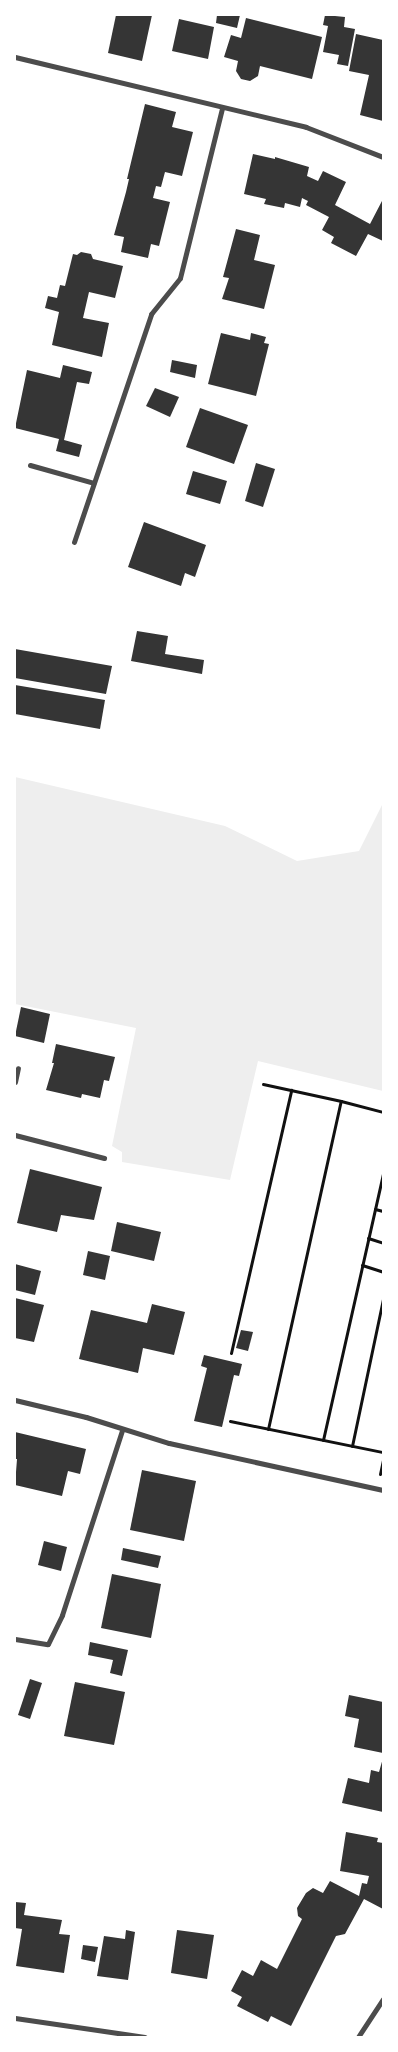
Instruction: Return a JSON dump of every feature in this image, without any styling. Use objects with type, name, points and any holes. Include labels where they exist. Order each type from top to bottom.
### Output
[{"type":"street","points":[[15,57],[222,108],[306,126],[383,157]]},
{"type":"street","points":[[74,542],[151,314],[180,278],[222,108]]},
{"type":"street","points":[[30,465],[94,483]]},
{"type":"street","points":[[15,1082],[18,1068]]},
{"type":"street","points":[[15,1135],[104,1158]]},
{"type":"street","points":[[15,1400],[86,1417],[122,1430],[169,1443],[383,1490]]},
{"type":"street","points":[[15,1639],[48,1644],[62,1615],[122,1430]]},
{"type":"street","points":[[358,2037],[383,1999]]},
{"type":"street","points":[[15,2018],[145,2037]]},
{"type":"path","points":[[263,1084],[383,1112]]},
{"type":"path","points":[[231,1353],[291,1090]]},
{"type":"path","points":[[268,1429],[340,1101]]},
{"type":"path","points":[[323,1440],[383,1173]]},
{"type":"path","points":[[375,1209],[383,1211]]},
{"type":"path","points":[[368,1238],[383,1243]]},
{"type":"path","points":[[362,1265],[383,1272]]},
{"type":"path","points":[[352,1446],[383,1299]]},
{"type":"path","points":[[230,1422],[383,1452]]},
{"type":"shaded area","points":[[15,777],[225,826],[297,861],[359,851],[383,803],[383,1091],[258,1061],[230,1180],[122,1162],[122,1152],[112,1146],[136,1028],[15,1004]]},
{"type":"building","points":[[116,15],[152,15],[142,61],[108,53]]},
{"type":"building","points":[[217,15],[240,15],[237,28],[216,23]]},
{"type":"building","points":[[325,15],[345,17],[344,27],[355,29],[348,66],[337,64],[339,55],[323,52],[328,26],[323,25]]},
{"type":"building","points":[[246,18],[322,37],[312,79],[260,66],[258,76],[250,81],[241,79],[236,71],[238,61],[224,57],[231,35],[241,38]]},
{"type":"building","points":[[179,19],[214,27],[208,59],[172,51]]},
{"type":"building","points":[[356,34],[383,40],[383,121],[360,115],[369,75],[349,71]]},
{"type":"building","points":[[145,104],[176,112],[172,127],[193,132],[182,176],[165,172],[161,187],[156,186],[153,198],[170,202],[159,246],[151,244],[148,258],[121,252],[124,237],[114,235],[126,192],[129,179],[127,179]]},
{"type":"building","points":[[253,154],[275,159],[275,157],[309,167],[307,176],[318,181],[323,171],[346,182],[335,205],[370,224],[383,199],[383,241],[368,234],[356,256],[331,243],[334,237],[322,230],[329,217],[306,205],[308,201],[302,198],[300,207],[285,203],[284,208],[264,204],[266,199],[244,194]]},
{"type":"building","points":[[236,229],[260,235],[254,260],[275,265],[264,309],[222,299],[229,278],[223,277]]},
{"type":"building","points":[[81,252],[91,254],[93,259],[123,266],[115,298],[89,292],[83,318],[109,323],[102,357],[52,345],[59,312],[45,308],[48,296],[57,298],[60,285],[65,286],[73,254],[77,255]]},
{"type":"building","points":[[221,333],[250,340],[251,333],[266,337],[264,343],[269,344],[256,396],[208,384]]},
{"type":"building","points":[[172,360],[197,365],[195,378],[170,372]]},
{"type":"building","points":[[63,365],[92,372],[89,384],[77,382],[64,440],[82,445],[79,457],[56,451],[59,439],[15,428],[27,370],[60,378]]},
{"type":"building","points":[[155,388],[179,397],[170,417],[146,406]]},
{"type":"building","points":[[200,408],[248,425],[234,464],[186,447]]},
{"type":"building","points":[[256,463],[275,469],[263,507],[245,501]]},
{"type":"building","points":[[193,471],[227,481],[220,504],[186,494]]},
{"type":"building","points":[[144,522],[206,545],[195,577],[185,573],[181,586],[128,567]]},
{"type":"building","points":[[137,631],[168,636],[165,654],[204,660],[202,674],[131,661]]},
{"type":"building","points":[[15,649],[112,666],[106,694],[15,678]]},
{"type":"building","points":[[15,685],[105,700],[100,729],[15,714]]},
{"type":"building","points":[[21,1007],[50,1014],[44,1043],[15,1036]]},
{"type":"building","points":[[56,1044],[115,1057],[109,1081],[104,1080],[100,1098],[82,1094],[81,1098],[46,1090],[54,1063],[52,1063]]},
{"type":"building","points":[[30,1169],[102,1187],[94,1220],[61,1215],[57,1232],[17,1223]]},
{"type":"building","points":[[117,1222],[161,1232],[154,1261],[111,1251]]},
{"type":"building","points":[[88,1251],[110,1256],[105,1280],[83,1275]]},
{"type":"building","points":[[15,1264],[41,1271],[35,1295],[15,1290]]},
{"type":"building","points":[[15,1298],[44,1305],[34,1342],[15,1338]]},
{"type":"building","points":[[152,1304],[185,1312],[174,1355],[143,1348],[138,1373],[79,1359],[91,1310],[147,1323]]},
{"type":"building","points":[[241,1330],[253,1332],[248,1351],[236,1348]]},
{"type":"building","points":[[204,1355],[242,1364],[239,1376],[234,1375],[222,1427],[194,1421],[207,1368],[201,1366]]},
{"type":"building","points":[[15,1432],[86,1449],[80,1474],[68,1471],[62,1496],[15,1485],[17,1459],[15,1459]]},
{"type":"building","points":[[142,1470],[196,1481],[184,1541],[130,1530]]},
{"type":"building","points":[[44,1541],[67,1547],[61,1571],[38,1565]]},
{"type":"building","points":[[123,1548],[161,1556],[158,1568],[121,1560]]},
{"type":"building","points":[[112,1574],[161,1584],[151,1638],[101,1628]]},
{"type":"building","points":[[90,1642],[128,1650],[122,1676],[110,1673],[113,1660],[88,1655]]},
{"type":"building","points":[[30,1679],[42,1683],[30,1719],[18,1715]]},
{"type":"building","points":[[75,1682],[125,1692],[114,1745],[64,1736]]},
{"type":"building","points":[[349,1695],[383,1702],[383,1753],[354,1747],[359,1719],[345,1716]]},
{"type":"building","points":[[383,1758],[383,1812],[342,1803],[348,1778],[369,1783],[371,1770],[379,1772]]},
{"type":"building","points":[[346,1832],[378,1838],[377,1842],[383,1843],[383,1909],[364,1899],[345,1934],[336,1936],[291,2026],[271,2016],[268,2022],[237,2006],[242,1997],[231,1991],[242,1970],[253,1976],[261,1960],[277,1969],[302,1919],[298,1916],[297,1908],[306,1893],[313,1888],[323,1893],[330,1881],[359,1896],[362,1883],[367,1884],[369,1876],[340,1871]]},
{"type":"building","points":[[15,1902],[26,1903],[24,1915],[62,1920],[59,1934],[70,1935],[64,1973],[16,1966],[22,1929],[15,1928]]},
{"type":"building","points":[[126,1930],[135,1932],[128,1980],[97,1976],[104,1936],[125,1939]]},
{"type":"building","points":[[177,1930],[214,1935],[207,1979],[171,1973]]},
{"type":"building","points":[[83,1945],[98,1947],[95,1962],[81,1959]]}]
